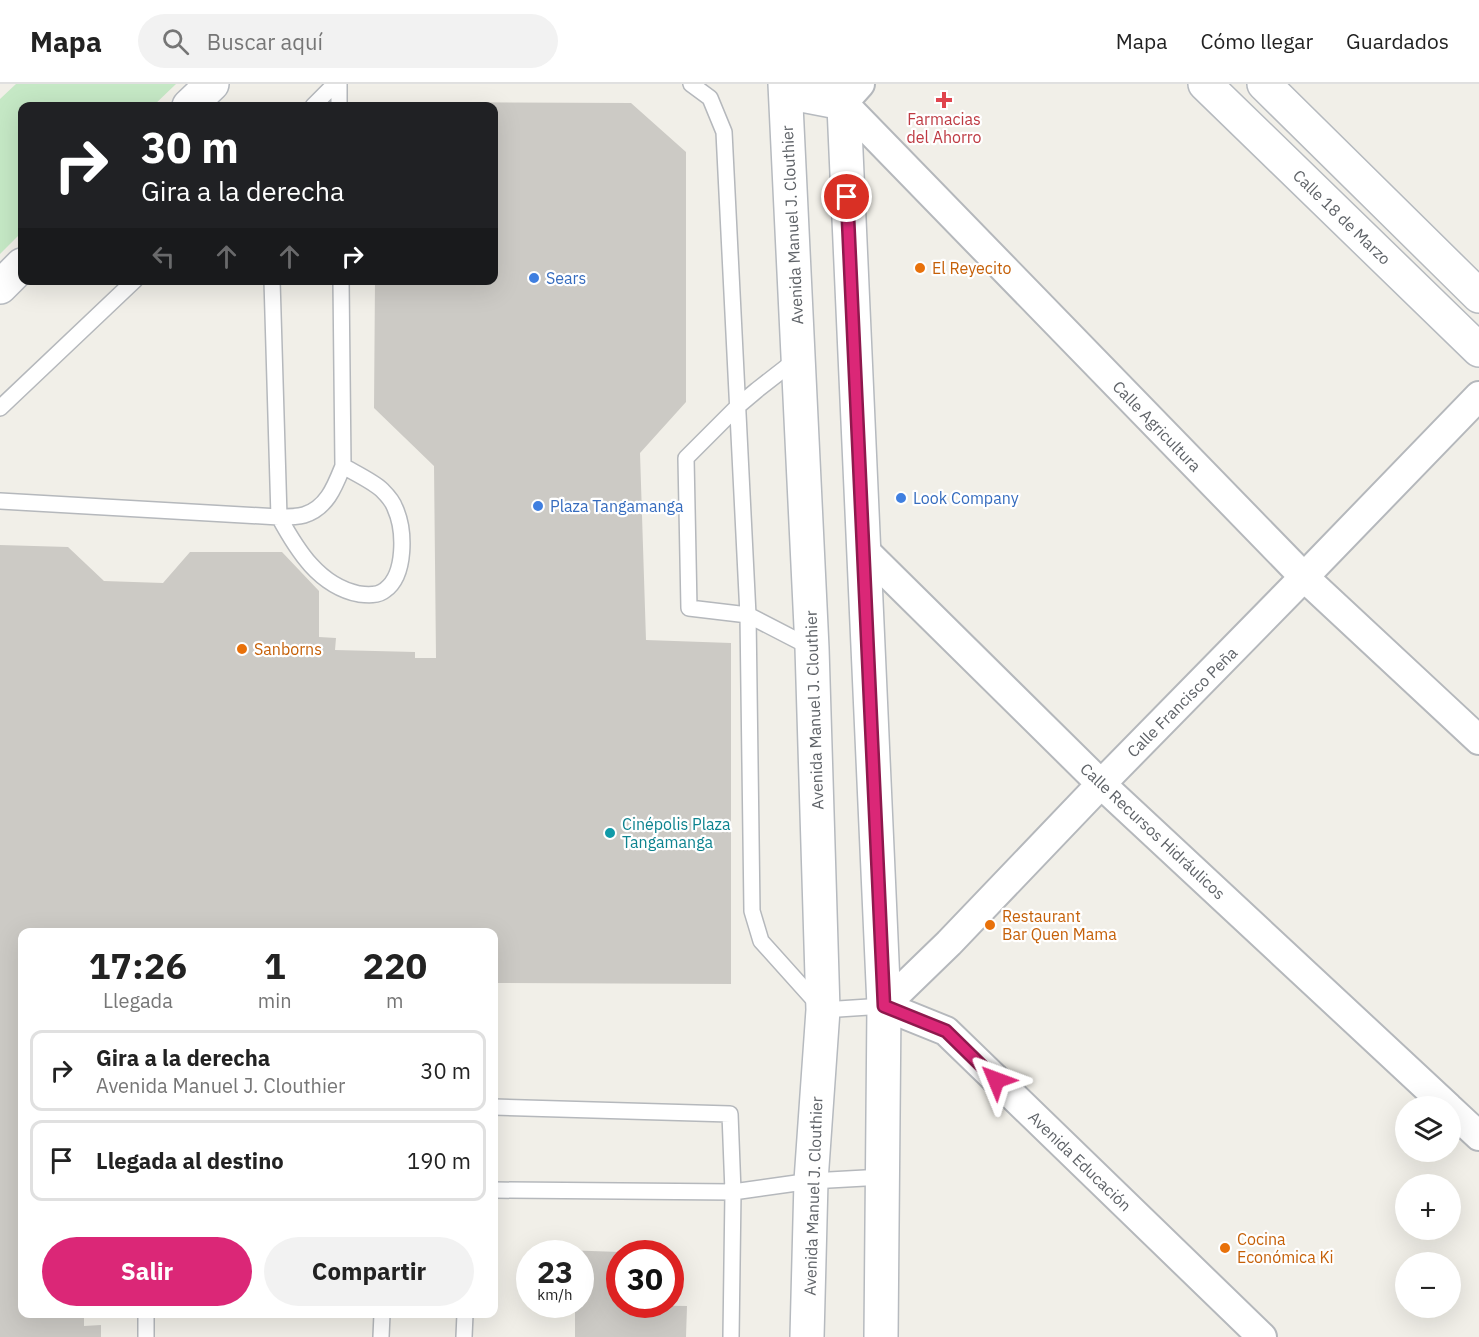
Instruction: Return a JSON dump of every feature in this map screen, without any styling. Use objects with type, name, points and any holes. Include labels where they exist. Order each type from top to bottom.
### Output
[{"type":"main road","points":[[185,102],[195,84]]},
{"type":"main road","points":[[193,102],[212,84]]},
{"type":"main road","name":"Calle 18 de Marzo","points":[[1205,84],[1479,350]]},
{"type":"main road","points":[[1264,84],[1479,296]]},
{"type":"main road","points":[[782,87],[848,90],[864,550],[884,1006],[882,1337]]},
{"type":"main road","name":"Avenida Manuel J. Clouthier","points":[[782,87],[812,648],[823,1010],[811,1181],[807,1337]]},
{"type":"main road","points":[[0,287],[18,270]]},
{"type":"street","name":"Calle Agricultura","points":[[848,90],[1304,577],[1479,740]]},
{"type":"street","name":"Calle Francisco Peña","points":[[884,1006],[950,943],[1101,784],[1479,396]]},
{"type":"street","name":"Calle Recursos Hidráulicos","points":[[864,550],[1101,784],[1436,1096]]},
{"type":"street","name":"Avenida Educación","points":[[884,1006],[946,1031],[1262,1337]]},
{"type":"street","name":"Calle Recursos Hidráulicos","points":[[1461,1119],[1479,1136]]},
{"type":"lane","points":[[318,102],[337,84]]},
{"type":"lane","points":[[337,84],[339,102]]},
{"type":"lane","points":[[691,84],[710,98],[724,132],[748,615],[752,911],[761,941],[823,1010],[884,1006]]},
{"type":"lane","points":[[0,408],[130,285]]},
{"type":"lane","points":[[272,285],[279,517],[295,545],[326,579],[348,591],[368,595],[384,592],[395,579],[401,560],[401,531],[395,507],[381,488],[343,466]]},
{"type":"lane","points":[[0,501],[279,517],[303,515],[320,507],[333,491],[343,466],[341,285]]},
{"type":"lane","points":[[798,358],[738,406],[687,458],[688,608],[748,615],[812,648]]},
{"type":"lane","points":[[498,1107],[730,1114],[733,1192],[731,1337]]},
{"type":"lane","points":[[498,1190],[733,1192],[811,1181],[883,1177]]},
{"type":"lane","points":[[146,1318],[146,1337]]},
{"type":"lane","points":[[381,1337],[382,1318]]},
{"type":"lane","points":[[464,1337],[465,1318]]},
{"type":"green space","points":[[16,84],[176,84],[157,102],[18,102],[18,236],[0,254],[0,99]]},
{"type":"building","name":"Plaza Tangamanga","points":[[498,102],[631,103],[686,152],[686,402],[640,453],[646,640],[731,643],[731,984],[498,983],[498,928],[18,928],[18,1318],[84,1318],[84,1326],[101,1325],[101,1337],[0,1337],[0,545],[68,547],[104,581],[163,583],[190,552],[282,552],[319,591],[319,637],[336,638],[335,650],[415,652],[415,658],[436,658],[434,466],[374,408],[375,285],[498,285]]},
{"type":"building","points":[[594,1251],[606,1252],[606,1318],[684,1318],[684,1306],[687,1306],[686,1337],[575,1337],[575,1318],[594,1318]]},
{"type":"place","name":"Farmacias del Ahorro","points":[[944,100]]},
{"type":"place","name":"El Reyecito","points":[[920,268]]},
{"type":"place","name":"Sears","points":[[534,278]]},
{"type":"place","name":"Look Company","points":[[901,498]]},
{"type":"place","name":"Plaza Tangamanga","points":[[538,506]]},
{"type":"place","name":"Sanborns","points":[[242,649]]},
{"type":"place","name":"Cinépolis Plaza Tangamanga","points":[[610,833]]},
{"type":"place","name":"Restaurant Bar Quen Mama","points":[[990,925]]},
{"type":"place","name":"Cocina Económica Ki","points":[[1225,1248]]},
{"type":"route","points":[[847,197],[884,1006],[946,1031],[996,1080]]}]
